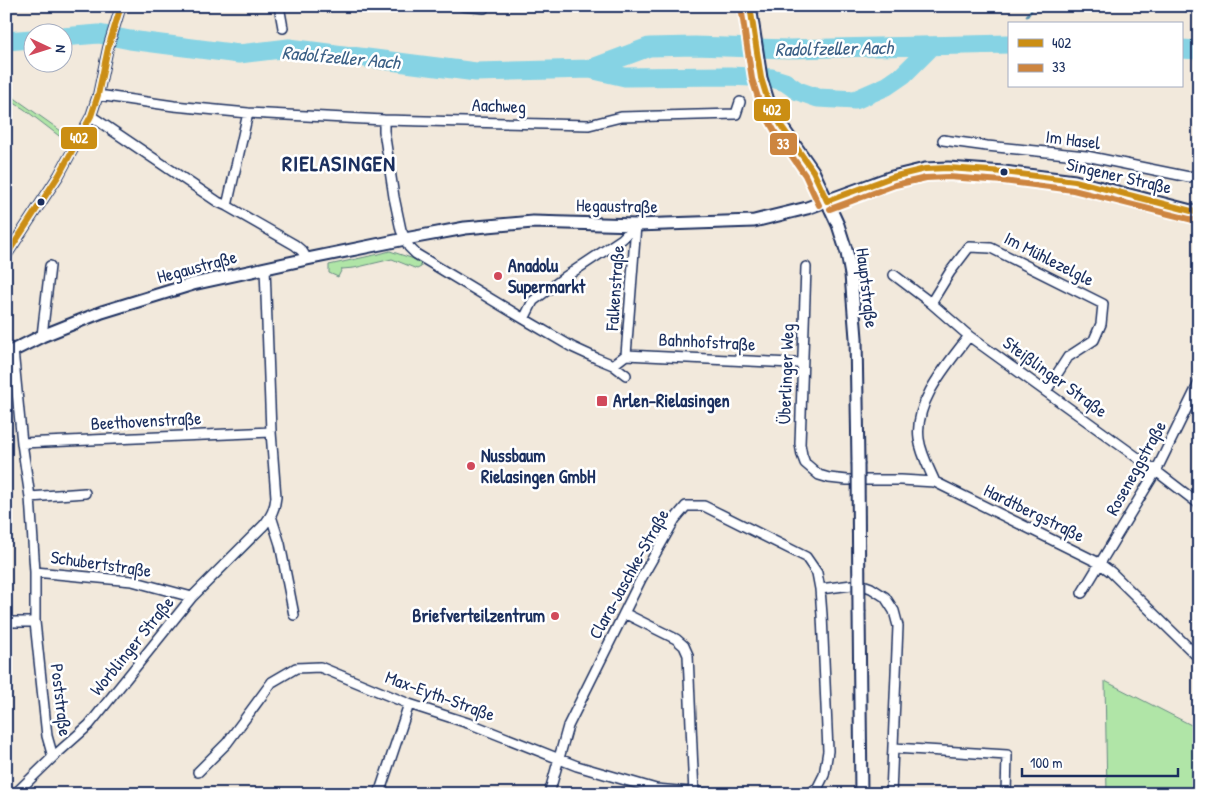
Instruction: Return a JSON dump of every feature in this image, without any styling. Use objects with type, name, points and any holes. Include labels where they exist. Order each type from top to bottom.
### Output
[{"type":"main road","name":"Hauptstraße","points":[[750,6],[761,78],[769,104],[782,127],[813,171],[838,226],[847,253],[851,275],[856,338],[861,794]]},
{"type":"main road","name":"Singener Straße","points":[[827,201],[892,177],[925,169],[948,168],[1075,181],[1199,213]]},
{"type":"main road","name":"Hegaustraße","points":[[10,352],[42,336],[102,312],[184,287],[405,239],[465,228],[533,222],[636,225],[754,221],[827,201]]},
{"type":"street","points":[[6,256],[59,175],[91,116],[121,6]]},
{"type":"street","points":[[279,6],[282,28]]},
{"type":"street","points":[[464,6],[484,8],[484,6]]},
{"type":"street","name":"Aachweg","points":[[98,96],[248,113],[384,120],[588,125],[621,117],[736,114],[740,102]]},
{"type":"street","points":[[227,206],[248,113]]},
{"type":"street","points":[[91,116],[218,202],[295,245],[302,251],[306,259]]},
{"type":"street","points":[[384,120],[394,198],[401,230],[409,248],[524,319],[572,347],[613,364],[626,375]]},
{"type":"street","name":"Im Hasel","points":[[942,140],[1086,156],[1190,177],[1199,174]]},
{"type":"street","points":[[524,319],[533,301],[565,277],[622,240],[636,225]]},
{"type":"street","name":"Falkenstraße","points":[[626,355],[636,225]]},
{"type":"street","name":"Im Mühlezelgle","points":[[931,303],[950,272],[969,247],[991,248],[1103,304],[1101,324],[1094,340],[1068,357],[1046,391]]},
{"type":"street","points":[[42,336],[50,266]]},
{"type":"street","name":"Überlinger Weg","points":[[806,267],[800,444],[806,463],[819,475]]},
{"type":"street","points":[[265,268],[271,432],[276,497],[272,516],[280,544],[294,615]]},
{"type":"street","name":"Steißlinger Straße","points":[[894,275],[931,303],[969,336],[1156,470],[1199,504]]},
{"type":"street","points":[[935,482],[922,453],[919,427],[920,415],[927,396],[969,336]]},
{"type":"street","name":"Poststraße","points":[[10,352],[30,497],[35,572],[35,622],[47,736],[53,757]]},
{"type":"street","points":[[613,364],[626,355]]},
{"type":"street","name":"Bahnhofstraße","points":[[626,355],[802,362]]},
{"type":"street","name":"Roseneggstraße","points":[[1082,593],[1156,470],[1199,383]]},
{"type":"street","name":"Beethovenstraße","points":[[22,443],[271,432]]},
{"type":"street","name":"Hardtbergstraße","points":[[819,475],[847,480],[935,482],[1099,563],[1111,572],[1199,658]]},
{"type":"street","points":[[30,497],[85,493]]},
{"type":"street","name":"Clara-Jaschke-Straße","points":[[549,794],[568,726],[641,579],[675,519],[686,506],[704,506],[806,557],[817,573],[820,589]]},
{"type":"street","name":"Worblinger Straße","points":[[15,794],[89,725],[192,597],[272,516]]},
{"type":"street","name":"Schubertstraße","points":[[35,572],[132,581],[192,597]]},
{"type":"street","points":[[809,794],[818,787],[824,775],[828,751],[820,589],[860,584],[871,588],[885,597],[894,611],[898,626],[891,794]]},
{"type":"street","points":[[624,613],[676,639],[684,646],[688,655],[694,793]]},
{"type":"street","points":[[6,622],[35,622]]},
{"type":"street","name":"Max-Eyth-Straße","points":[[198,772],[227,743],[272,682],[296,668],[320,668],[409,704],[471,724],[577,766],[656,789],[712,794]]},
{"type":"street","points":[[380,794],[409,704]]},
{"type":"street","points":[[894,748],[1007,755],[1006,794]]},
{"type":"green space","points":[[6,92],[71,138],[67,142],[24,109],[6,98]]},
{"type":"green space","points":[[390,251],[420,261],[421,267],[417,269],[392,259],[342,269],[338,277],[329,273],[329,265]]},
{"type":"green space","points":[[1105,681],[1199,729],[1199,794],[1107,794]]},
{"type":"waterway","points":[[1027,16],[1034,6]]},
{"type":"waterway","name":"Radolfzeller Aach","points":[[72,36],[99,34],[130,40],[239,54],[289,48],[476,72],[590,69],[649,47],[695,46],[789,49],[1008,44]]},
{"type":"waterway","name":"Radolfzeller Aach","points":[[6,41],[22,40]]},
{"type":"waterway","name":"Radolfzeller Aach","points":[[590,69],[625,77],[730,76],[772,78],[785,82],[798,91],[818,98],[855,100],[887,86],[903,75],[932,46]]},
{"type":"waterway","name":"Radolfzeller Aach","points":[[1182,49],[1199,50]]},
{"type":"transit line","name":"402","points":[[6,256],[59,175],[91,116],[121,6]]},
{"type":"transit line","name":"402","points":[[750,6],[761,78],[769,104],[782,127],[813,171],[827,201]]},
{"type":"transit line","name":"33","points":[[741,7],[752,79],[761,107],[775,132],[805,175],[819,205]]},
{"type":"transit line","name":"402","points":[[827,201],[892,177],[925,169],[948,168],[1004,172],[1075,181],[1199,213]]},
{"type":"transit line","name":"33","points":[[830,209],[895,185],[926,178],[948,177],[1003,181],[1073,190],[1197,221]]},
{"type":"place","name":"Anadolu Supermarkt","points":[[498,276]]},
{"type":"place","name":"Arlen-Rielasingen","points":[[602,401]]},
{"type":"place","name":"Nussbaum Rielasingen GmbH","points":[[471,466]]},
{"type":"place","name":"Briefverteilzentrum","points":[[555,616]]},
{"type":"district","name":"RIELASINGEN","points":[[339,163]]}]
